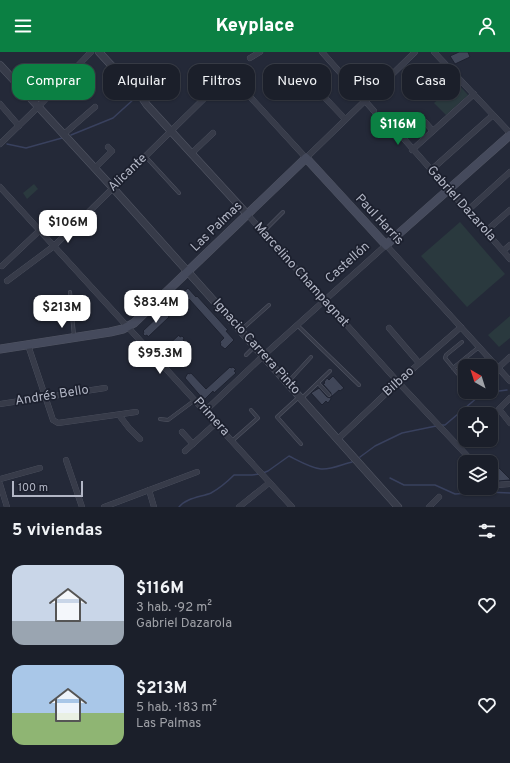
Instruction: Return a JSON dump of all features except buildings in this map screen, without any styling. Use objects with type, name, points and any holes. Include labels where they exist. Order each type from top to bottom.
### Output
[{"type":"main road","name":"Castellón","points":[[386,245],[510,134]]},
{"type":"main road","name":"Las Palmas","points":[[0,349],[110,332],[129,327],[166,298],[188,272],[306,158]]},
{"type":"main road","name":"Paul Harris","points":[[306,158],[386,245]]},
{"type":"street","points":[[1,142],[91,52]]},
{"type":"street","name":"Marcelino Champagnat","points":[[99,52],[111,65],[132,83],[147,105],[192,153],[324,301],[466,455]]},
{"type":"street","points":[[250,58],[260,52]]},
{"type":"street","points":[[322,52],[339,71]]},
{"type":"street","name":"Las Palmas","points":[[394,72],[415,52]]},
{"type":"street","points":[[434,52],[510,134]]},
{"type":"street","name":"Ignacio Carrera Pinto","points":[[0,65],[242,330],[398,507]]},
{"type":"street","points":[[412,150],[474,94]]},
{"type":"street","name":"Alicante","points":[[7,281],[54,246],[203,100]]},
{"type":"street","name":"Paul Harris","points":[[253,100],[306,158]]},
{"type":"street","points":[[327,100],[345,119]]},
{"type":"street","points":[[364,100],[374,111]]},
{"type":"street","name":"Las Palmas","points":[[306,158],[364,100]]},
{"type":"street","points":[[0,104],[18,126]]},
{"type":"street","points":[[64,134],[95,107]]},
{"type":"street","points":[[431,170],[493,115]]},
{"type":"street","points":[[425,122],[433,131]]},
{"type":"street","name":"Gabriel Dazarola","points":[[397,131],[412,150],[510,258]]},
{"type":"street","points":[[192,153],[213,133]]},
{"type":"street","points":[[95,168],[112,151],[108,147]]},
{"type":"street","points":[[468,211],[510,172]]},
{"type":"street","name":"Primera","points":[[0,187],[292,507]]},
{"type":"street","points":[[486,232],[510,210]]},
{"type":"street","points":[[2,266],[40,230]]},
{"type":"street","name":"Paul Harris","points":[[386,245],[490,359]]},
{"type":"street","name":"Castellón","points":[[205,411],[264,355],[386,245]]},
{"type":"street","points":[[503,251],[510,245]]},
{"type":"street","name":"Bilbao","points":[[338,439],[398,382],[461,327]]},
{"type":"street","points":[[389,328],[419,363]]},
{"type":"street","points":[[28,345],[53,420],[55,422],[58,423],[136,412]]},
{"type":"street","points":[[498,368],[510,357]]},
{"type":"street","name":"Paul Harris","points":[[498,368],[510,381]]},
{"type":"street","name":"Andrés Bello","points":[[0,404],[105,388]]},
{"type":"street","points":[[510,398],[499,408],[510,423]]},
{"type":"street","points":[[119,415],[140,439]]},
{"type":"street","points":[[186,451],[216,423]]},
{"type":"street","points":[[182,432],[193,444]]},
{"type":"street","points":[[66,460],[82,507]]},
{"type":"street","points":[[0,479],[40,468]]},
{"type":"street","points":[[104,507],[197,472]]},
{"type":"street","points":[[238,507],[270,483]]},
{"type":"street","points":[[0,484],[7,507]]},
{"type":"street","points":[[498,485],[510,484]]},
{"type":"street","points":[[149,490],[154,507]]},
{"type":"street","points":[[429,507],[439,497]]},
{"type":"lane","points":[[146,156],[179,192]]},
{"type":"lane","points":[[263,232],[283,212]]},
{"type":"lane","points":[[70,292],[74,337]]},
{"type":"lane","points":[[242,330],[269,305]]},
{"type":"lane","points":[[297,325],[360,385]]},
{"type":"lane","points":[[458,374],[445,356],[462,342]]},
{"type":"lane","points":[[246,355],[256,346]]},
{"type":"lane","points":[[453,368],[479,347]]},
{"type":"lane","points":[[288,382],[311,357]]},
{"type":"lane","points":[[301,444],[277,417],[330,371]]},
{"type":"lane","points":[[318,383],[329,395]]},
{"type":"lane","points":[[160,419],[168,420],[195,400]]},
{"type":"lane","points":[[232,441],[258,418],[251,410]]},
{"type":"shaded area","points":[[460,86],[468,95],[446,115],[434,103],[437,100],[460,100]]},
{"type":"shaded area","points":[[34,184],[38,189],[27,199],[23,193]]},
{"type":"shaded area","points":[[460,222],[505,274],[467,307],[421,256]]},
{"type":"shaded area","points":[[510,316],[510,338],[499,347],[488,335]]},
{"type":"waterway","points":[[71,135],[113,118],[133,100]]},
{"type":"waterway","points":[[7,144],[26,148],[62,138]]},
{"type":"waterway","points":[[498,391],[507,390]]},
{"type":"waterway","points":[[442,425],[445,425],[476,399]]},
{"type":"waterway","points":[[360,457],[375,446],[402,433],[436,426]]},
{"type":"waterway","points":[[263,473],[289,456],[309,466],[321,469],[333,468],[352,462]]},
{"type":"waterway","points":[[179,507],[190,500],[211,493],[234,475],[259,474]]},
{"type":"waterway","points":[[390,478],[404,485],[435,485],[455,494],[487,492],[510,493]]}]
